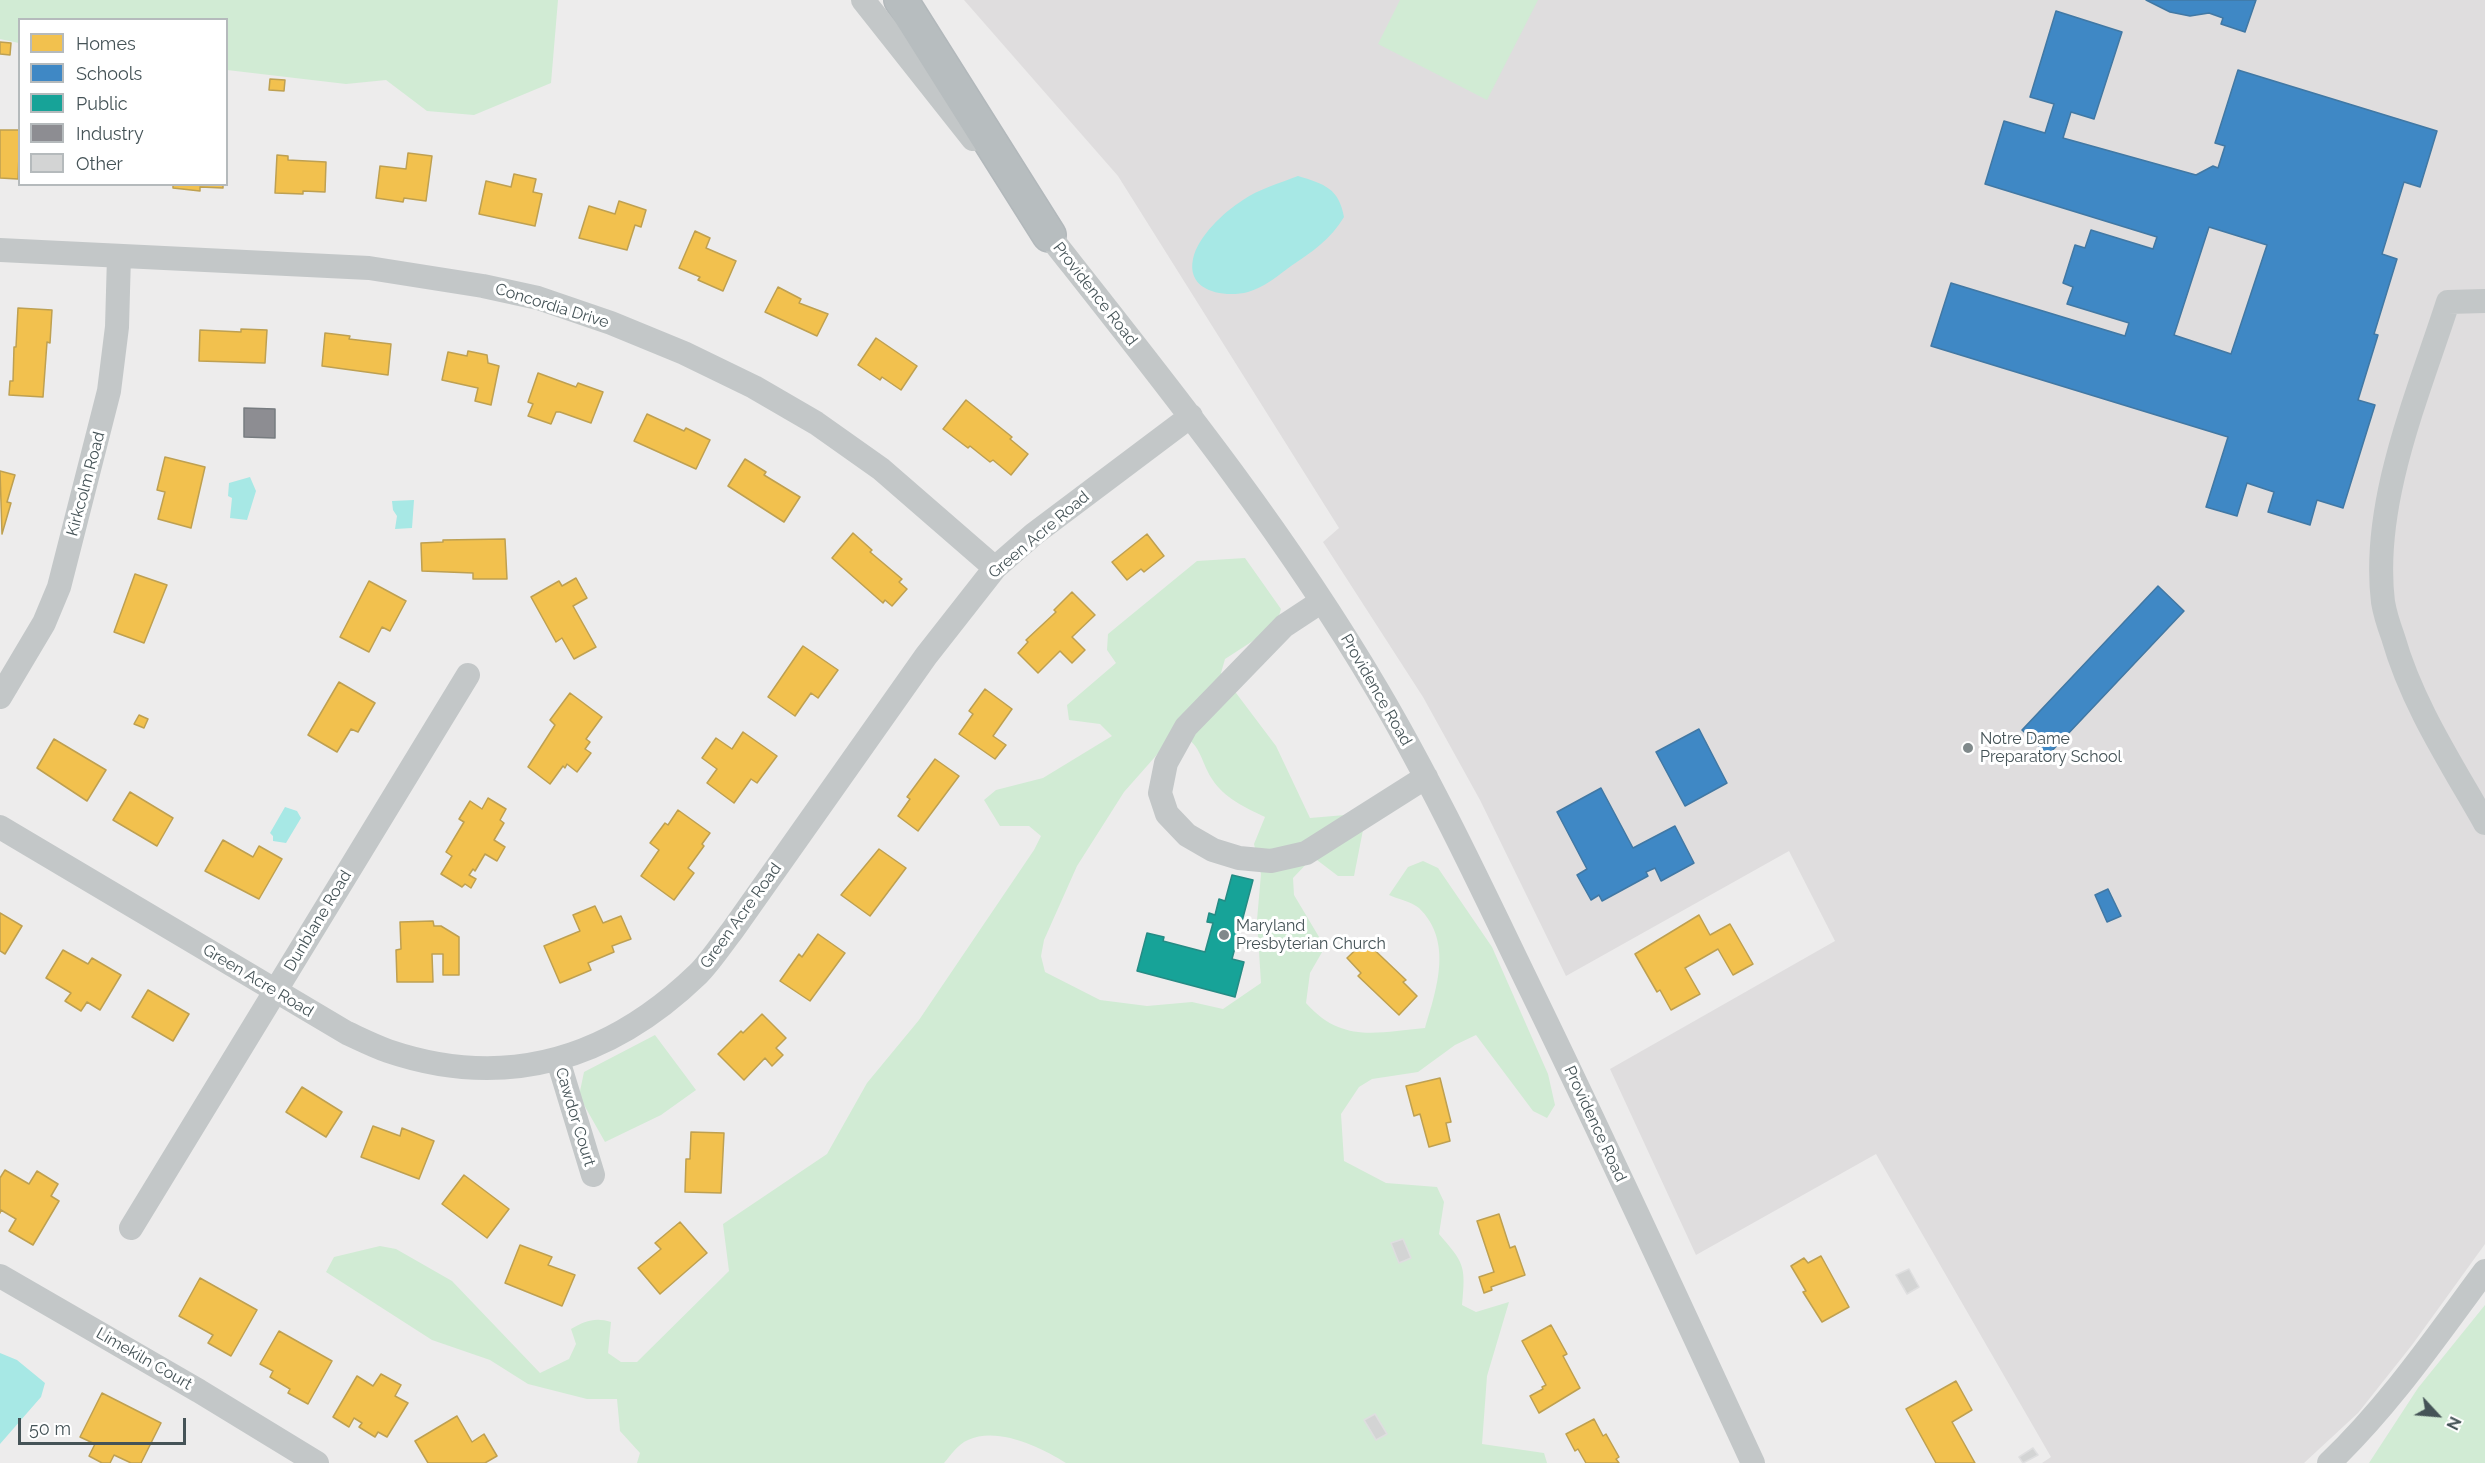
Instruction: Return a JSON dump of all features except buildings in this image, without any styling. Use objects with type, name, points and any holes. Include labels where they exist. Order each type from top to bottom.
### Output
[{"type":"highway","points":[[901,0],[1049,235]]},
{"type":"street","name":"Providence Road","points":[[863,0],[1191,416],[1254,502],[1322,602],[1379,692],[1426,777],[1588,1108],[1753,1463]]},
{"type":"street","name":"Concordia Drive","points":[[0,250],[369,267],[422,274],[538,298],[611,323],[684,353],[754,387],[816,423],[881,469],[995,568]]},
{"type":"street","name":"Kirkcolm Road","points":[[0,697],[44,623],[59,587],[109,391],[117,327],[119,256]]},
{"type":"street","points":[[2485,301],[2448,303],[2397,462],[2387,513],[2381,571],[2383,604],[2402,670],[2423,714],[2485,824]]},
{"type":"street","name":"Green Acre Road","points":[[0,827],[346,1033],[389,1051],[432,1062],[479,1068],[518,1067],[558,1060],[594,1047],[623,1032],[663,1005],[699,973],[732,931],[926,656],[995,568],[1034,534],[1191,416]]},
{"type":"street","points":[[1322,602],[1284,626],[1186,727],[1166,763],[1160,793],[1167,814],[1186,835],[1213,850],[1239,858],[1271,861],[1306,853],[1426,777]]},
{"type":"street","name":"Dunblane Road","points":[[131,1228],[468,675]]},
{"type":"street","name":"Cawdor Court","points":[[558,1060],[593,1175]]},
{"type":"street","points":[[2329,1463],[2348,1445],[2396,1390],[2485,1271]]},
{"type":"street","name":"Limekiln Court","points":[[0,1276],[199,1391],[317,1463]]},
{"type":"shaded area","name":"Notre Dame Preparatory School","points":[[964,0],[2485,0],[2485,1244],[2412,1345],[2358,1413],[2304,1463],[2042,1463],[2051,1457],[1876,1154],[1696,1255],[1610,1069],[1835,941],[1789,851],[1566,976],[1480,800],[1423,697],[1323,542],[1339,528],[1118,176]]},
{"type":"green space","points":[[0,0],[558,0],[551,83],[474,115],[427,111],[386,80],[346,84],[228,70],[228,18],[18,18],[18,43],[0,39]]},
{"type":"green space","points":[[1400,0],[1538,0],[1487,100],[1378,44]]},
{"type":"green space","points":[[1245,558],[1281,609],[1276,626],[1225,659],[1221,673],[1276,746],[1310,818],[1357,814],[1363,830],[1354,876],[1338,876],[1313,857],[1293,878],[1294,895],[1325,947],[1310,973],[1306,1003],[1333,1025],[1347,1030],[1376,1033],[1425,1028],[1434,997],[1439,965],[1436,935],[1430,921],[1419,908],[1389,895],[1408,867],[1423,861],[1438,868],[1492,947],[1548,1074],[1555,1105],[1547,1118],[1533,1111],[1476,1035],[1455,1045],[1418,1072],[1372,1079],[1359,1087],[1341,1114],[1344,1161],[1386,1183],[1437,1187],[1444,1202],[1439,1234],[1454,1252],[1461,1265],[1464,1281],[1462,1305],[1476,1312],[1509,1302],[1487,1376],[1482,1444],[1544,1453],[1547,1463],[1066,1463],[1032,1445],[992,1435],[980,1436],[964,1442],[944,1463],[637,1463],[640,1453],[620,1431],[617,1399],[587,1399],[528,1384],[490,1360],[432,1340],[326,1272],[334,1257],[380,1246],[396,1249],[452,1281],[540,1373],[569,1359],[576,1344],[571,1329],[595,1320],[611,1322],[608,1353],[621,1362],[637,1362],[729,1271],[723,1224],[827,1154],[867,1083],[919,1020],[1034,850],[1041,836],[1029,826],[1000,826],[984,800],[996,790],[1043,778],[1112,736],[1100,724],[1069,720],[1067,705],[1116,663],[1107,650],[1108,634],[1197,561]],"holes":[[[1177,732],[1196,747],[1217,786],[1236,802],[1265,817],[1254,844],[1261,874],[1257,920],[1261,983],[1223,1009],[1192,1002],[1147,1006],[1100,1000],[1045,972],[1041,956],[1044,940],[1077,866],[1124,792]]]},
{"type":"green space","points":[[655,1035],[696,1090],[661,1115],[605,1142],[579,1096],[584,1072]]},
{"type":"green space","points":[[2485,1305],[2485,1463],[2369,1463],[2418,1388]]},
{"type":"water","points":[[1298,176],[1323,185],[1338,199],[1344,217],[1333,232],[1306,256],[1254,290],[1229,294],[1201,286],[1192,270],[1193,259],[1200,242],[1213,225],[1249,196]]},
{"type":"water","points":[[250,477],[256,491],[247,520],[230,518],[232,498],[228,496],[229,483]]},
{"type":"water","points":[[414,500],[412,528],[395,529],[397,516],[393,510],[392,501]]},
{"type":"water","points":[[285,807],[297,811],[301,818],[286,843],[273,841],[270,833]]},
{"type":"water","points":[[0,1353],[17,1360],[45,1383],[41,1397],[0,1444]]},
{"type":"place","name":"Notre Dame Preparatory School","points":[[1968,748]]},
{"type":"place","name":"Maryland Presbyterian Church","points":[[1224,935]]}]
